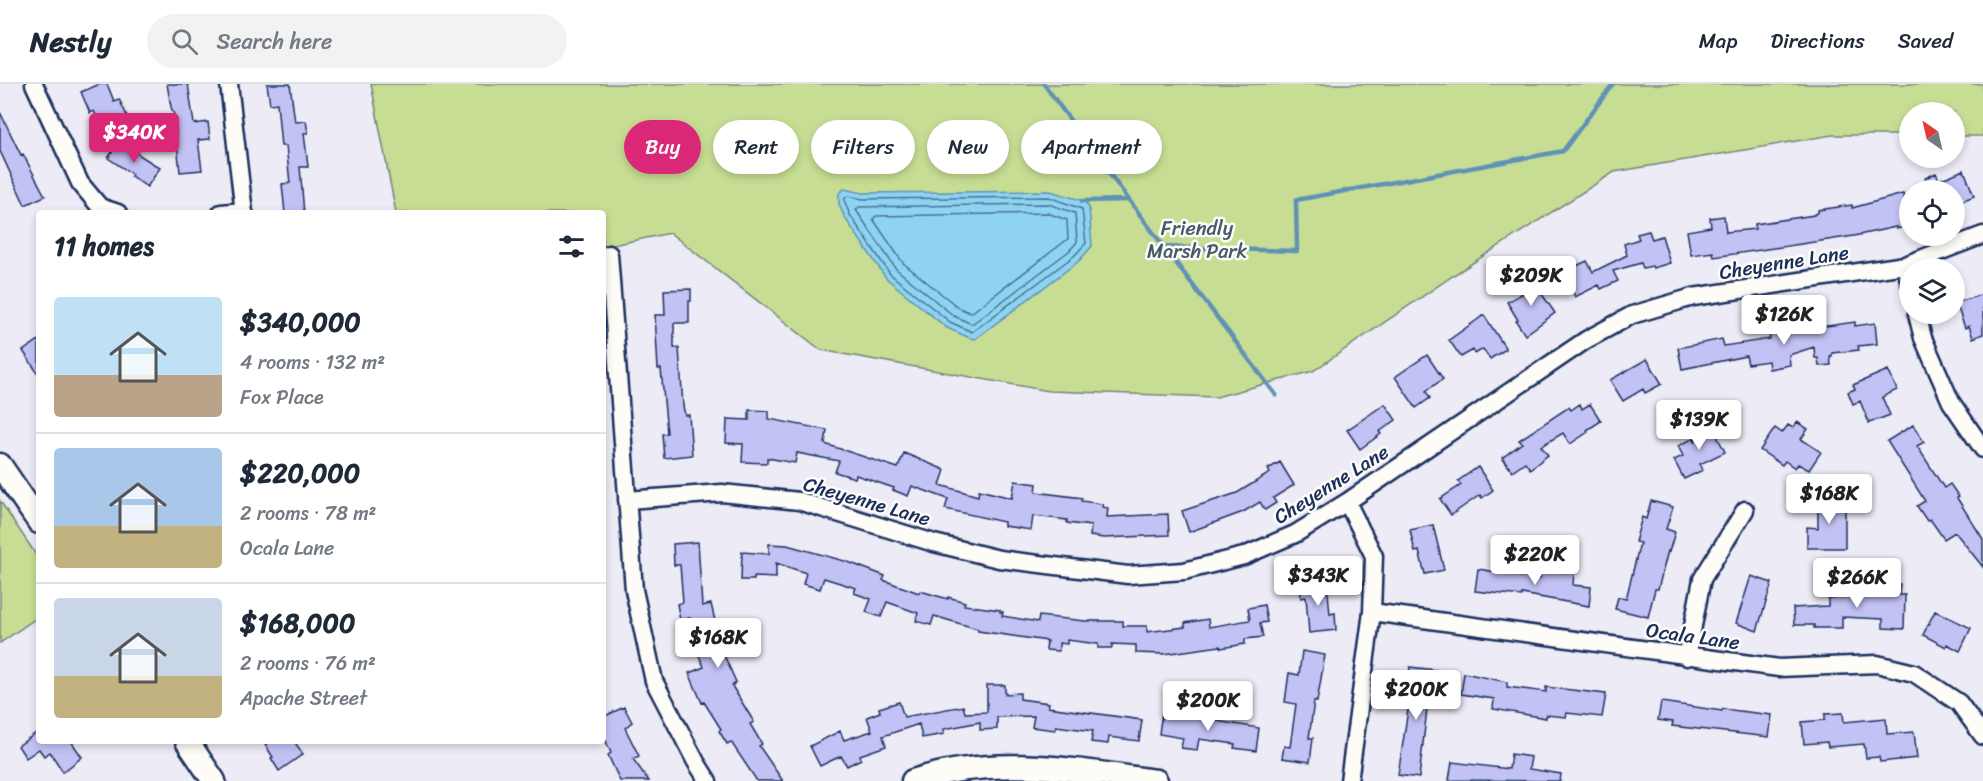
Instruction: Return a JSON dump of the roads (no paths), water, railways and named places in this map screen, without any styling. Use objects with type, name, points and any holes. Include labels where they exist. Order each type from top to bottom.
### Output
[{"type":"street","points":[[34,84],[80,183],[100,207],[109,210]]},
{"type":"street","points":[[229,84],[244,210]]},
{"type":"street","name":"Cheyenne Lane","points":[[1923,258],[1983,235]]},
{"type":"street","points":[[609,254],[634,590],[654,681],[708,781]]},
{"type":"street","name":"Cheyenne Lane","points":[[627,500],[722,493],[799,501],[934,543],[999,559],[1128,575],[1184,571],[1244,556],[1295,534],[1347,502],[1586,340],[1632,315],[1693,297],[1899,266]]},
{"type":"street","points":[[1920,324],[1923,338],[1951,402],[1983,449]]},
{"type":"street","points":[[0,465],[36,515]]},
{"type":"street","points":[[1347,502],[1374,556],[1372,612],[1349,781]]},
{"type":"street","points":[[1687,657],[1702,579],[1744,510]]},
{"type":"street","name":"Ocala Lane","points":[[1372,612],[1779,669],[1877,664],[1914,672],[1959,703],[1983,736]]},
{"type":"street","points":[[189,744],[214,781]]},
{"type":"street","points":[[913,781],[930,775],[986,766],[1054,766],[1156,781]]},
{"type":"water","points":[[844,189],[863,193],[1050,191],[1084,201],[1089,207],[1092,246],[1079,261],[975,339],[970,338],[947,328],[886,278],[845,218],[839,204],[839,193]]},
{"type":"waterway","points":[[1044,84],[1276,395]]},
{"type":"waterway","points":[[1165,247],[1297,251],[1296,200],[1563,151],[1613,84]]},
{"type":"waterway","points":[[1082,201],[1127,200]]},
{"type":"park label","name":"Friendly Marsh Park","points":[[1197,240]]}]
